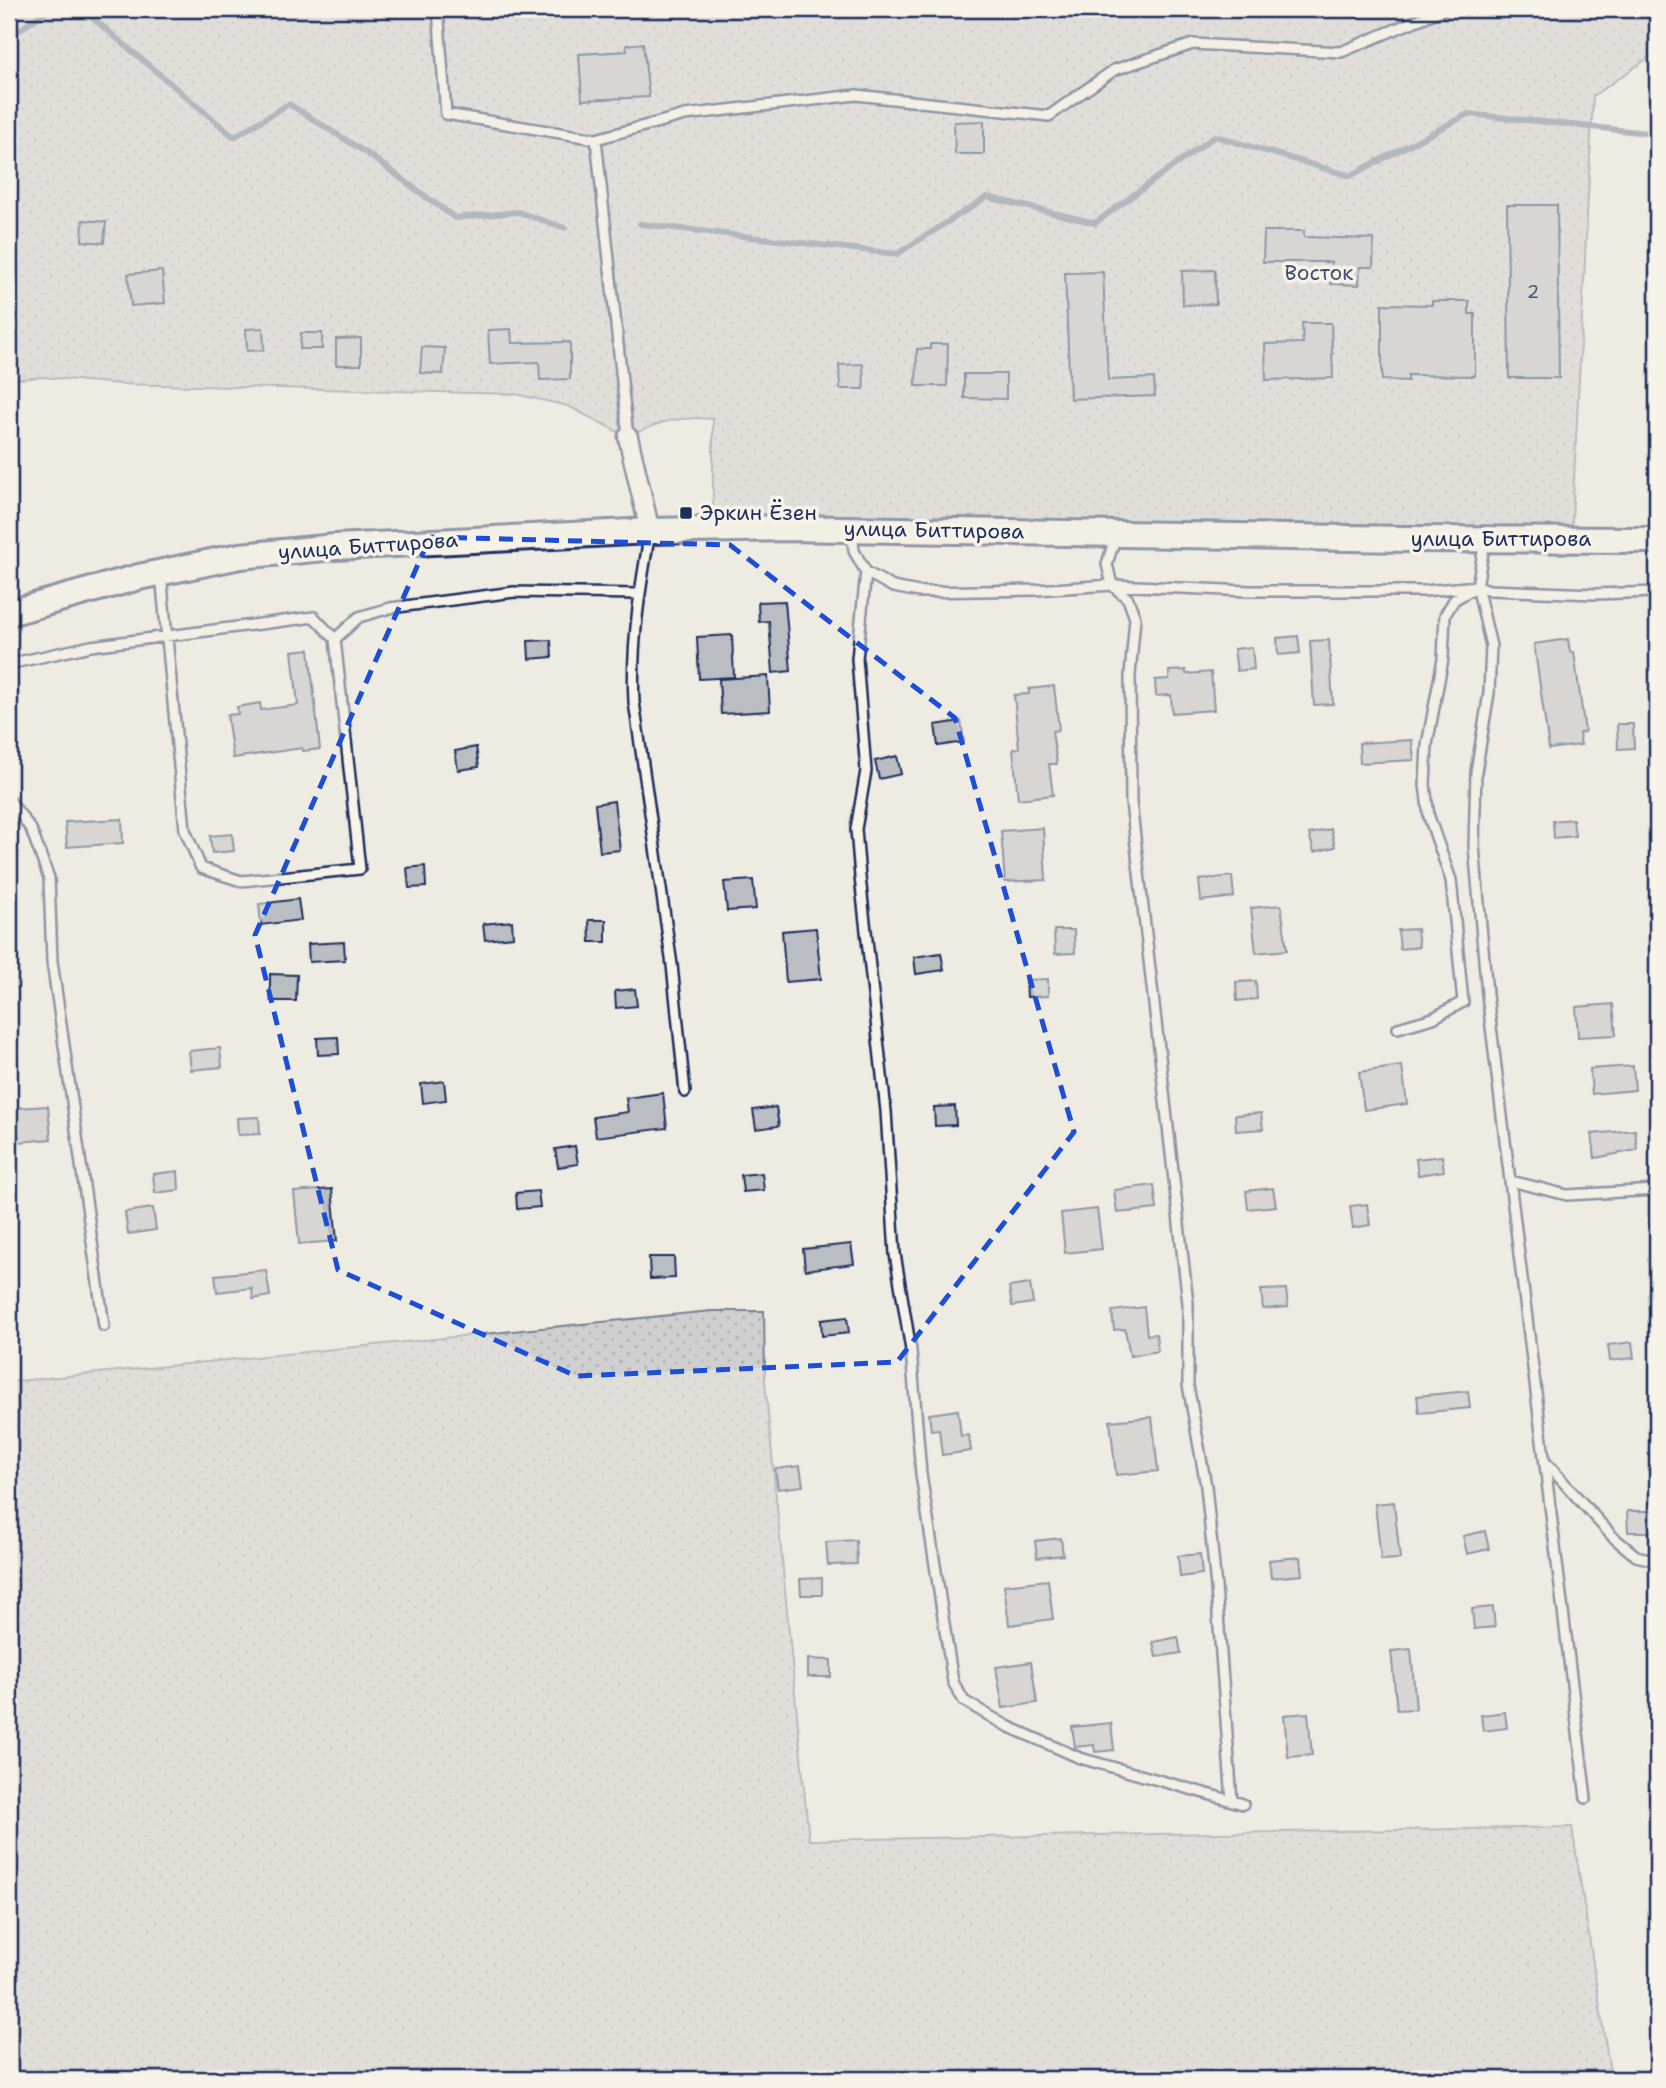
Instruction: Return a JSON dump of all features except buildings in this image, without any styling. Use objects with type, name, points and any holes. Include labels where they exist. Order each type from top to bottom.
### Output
[{"type":"street","points":[[628,437],[650,531]]},
{"type":"street","name":"улица Биттирова","points":[[9,613],[161,572],[240,556],[323,548],[650,531],[852,528],[1486,540],[1657,540]]},
{"type":"lane","points":[[438,9],[446,114],[596,139],[685,115],[856,94],[1049,116],[1114,70],[1193,44],[1341,52],[1444,9]]},
{"type":"lane","points":[[596,139],[628,437]]},
{"type":"lane","points":[[852,528],[854,551],[866,572],[893,587],[919,592],[1036,590],[1112,585],[1249,591],[1424,591],[1477,586],[1490,590],[1569,593],[1657,592]]},
{"type":"lane","points":[[650,531],[639,594],[632,661],[634,702],[672,965],[685,1092]]},
{"type":"lane","points":[[1117,533],[1107,564],[1112,585],[1128,599],[1135,618],[1130,675],[1131,802],[1188,1303],[1188,1385],[1206,1486],[1231,1801]]},
{"type":"lane","points":[[1486,540],[1477,586],[1491,646],[1489,694],[1476,772],[1474,846],[1487,994],[1547,1464],[1586,1798]]},
{"type":"lane","points":[[9,664],[91,646],[167,636],[314,617],[335,639],[360,869],[242,881],[201,868],[185,830],[167,636],[161,572]]},
{"type":"lane","points":[[866,572],[857,659],[866,771],[856,830],[886,1111],[895,1255],[911,1350],[921,1474],[953,1682],[964,1701],[1007,1726],[1080,1758],[1243,1804]]},
{"type":"lane","points":[[1398,1028],[1433,1018],[1464,1002],[1451,880],[1429,817],[1425,785],[1427,745],[1443,659],[1445,615],[1454,600],[1477,586]]},
{"type":"lane","points":[[335,639],[359,617],[390,608],[514,593],[590,591],[639,594]]},
{"type":"lane","points":[[9,800],[31,829],[49,878],[52,961],[104,1325]]},
{"type":"lane","points":[[1511,1181],[1567,1195],[1657,1190]]},
{"type":"lane","points":[[1547,1464],[1621,1543],[1636,1556],[1657,1561]]},
{"type":"highlighted area","points":[[430,537],[730,545],[955,718],[1074,1132],[897,1362],[576,1376],[338,1270],[255,935]]},
{"type":"green space","name":"Восток","points":[[9,9],[1657,9],[1657,52],[1593,96],[1571,540],[713,530],[713,419],[669,421],[628,437],[568,406],[515,394],[120,384],[42,377],[9,380]]},
{"type":"green space","points":[[711,1311],[764,1311],[765,1382],[809,1840],[1572,1827],[1611,2079],[9,2079],[9,1382]]},
{"type":"waterway","points":[[9,37],[50,9]]},
{"type":"waterway","points":[[82,9],[234,137],[289,104],[368,154],[455,218],[518,212],[565,228]]},
{"type":"waterway","points":[[640,224],[897,254],[987,197],[1095,223],[1215,136],[1350,176],[1468,114],[1657,134]]},
{"type":"place","name":"Эркин Ёзен","points":[[686,513]]}]
